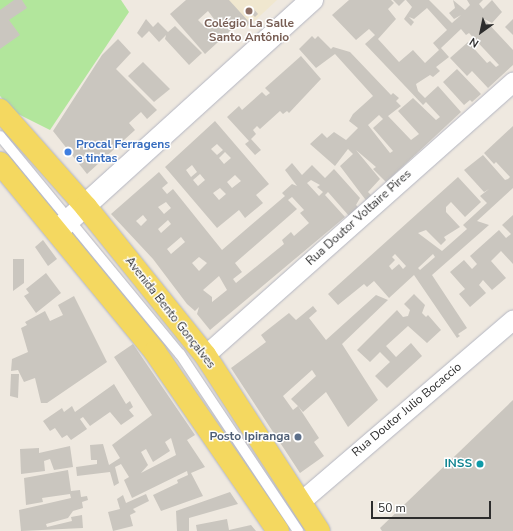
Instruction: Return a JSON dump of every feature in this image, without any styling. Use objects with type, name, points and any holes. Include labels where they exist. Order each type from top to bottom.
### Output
[{"type":"main road","name":"Avenida Bento Gonçalves","points":[[0,110],[72,218],[155,352],[277,527]]},
{"type":"main road","name":"Avenida Bento Gonçalves","points":[[0,163],[72,218],[205,355],[319,531]]},
{"type":"street","points":[[72,218],[312,0]]},
{"type":"street","name":"Rua Doutor Voltaire Pires","points":[[205,355],[513,82]]},
{"type":"street","name":"Rua Doutor Julio Bocaccio","points":[[300,501],[513,319]]},
{"type":"lane","points":[[0,136],[72,218],[180,354],[298,531]]},
{"type":"lane","points":[[300,501],[312,531]]},
{"type":"shaded area","name":"Colégio La Salle Santo Antônio","points":[[224,0],[277,0],[248,27]]},
{"type":"green space","points":[[0,0],[121,0],[129,12],[50,130],[14,112],[0,96]]},
{"type":"building","points":[[14,0],[22,0],[27,8],[9,20],[20,35],[0,49],[0,10]]},
{"type":"building","points":[[186,0],[229,0],[250,23],[246,27],[241,21],[205,54],[170,14]],"holes":[[[208,11],[214,19],[205,27],[198,20]]]},
{"type":"building","points":[[349,0],[391,0],[394,3],[388,9],[396,19],[378,39],[399,62],[413,50],[425,63],[439,50],[433,43],[447,30],[427,8],[414,19],[409,17],[414,22],[411,26],[404,19],[412,7],[406,0],[429,0],[452,23],[461,15],[454,19],[449,13],[455,8],[453,0],[465,10],[470,5],[467,0],[483,0],[479,4],[483,9],[492,0],[502,12],[492,23],[484,19],[513,50],[513,65],[488,88],[472,71],[467,76],[450,58],[468,42],[487,63],[490,61],[496,67],[499,65],[469,33],[466,35],[461,29],[441,48],[449,57],[436,67],[440,71],[433,77],[430,75],[416,84],[418,91],[425,98],[438,86],[461,112],[386,182],[373,169],[376,167],[356,150],[380,179],[368,192],[374,198],[368,203],[340,166],[353,154],[348,149],[335,166],[310,144],[322,133],[327,138],[334,132],[346,140],[358,128],[349,121],[353,114],[373,96],[335,54],[316,68],[299,49],[312,36],[315,39],[318,36],[331,49],[333,47],[350,52],[391,95],[393,93],[399,98],[396,101],[401,106],[388,116],[411,140],[419,134],[398,111],[413,98],[436,120],[440,117],[426,102],[423,105],[365,44],[375,35],[369,29],[356,40],[332,15]],"holes":[[[379,115],[383,119],[373,128],[393,151],[390,153],[368,125]]]},
{"type":"building","points":[[393,0],[405,0],[399,6]]},
{"type":"building","points":[[253,8],[258,14],[255,17],[249,11]]},
{"type":"building","points":[[146,19],[153,27],[158,22],[168,32],[175,26],[202,53],[189,65],[165,39],[166,35],[159,42],[149,31],[142,38],[137,33]]},
{"type":"building","points":[[513,19],[513,35],[505,27]]},
{"type":"building","points":[[118,39],[131,53],[116,69],[157,110],[147,119],[141,112],[129,123],[135,130],[87,174],[53,131],[102,55]]},
{"type":"building","points":[[301,56],[321,79],[289,113],[287,111],[283,114],[280,111],[260,129],[257,126],[253,130],[256,134],[251,139],[261,150],[255,155],[245,144],[249,141],[227,117],[239,106],[242,110],[262,92],[266,96],[270,93],[265,88]]},
{"type":"building","points":[[143,62],[170,89],[154,102],[128,76]]},
{"type":"building","points":[[457,69],[481,94],[472,102],[470,100],[464,105],[443,82]]},
{"type":"building","points":[[215,121],[269,184],[256,195],[263,203],[245,218],[239,210],[217,228],[165,167]],"holes":[[[217,144],[223,150],[217,155],[211,149]],[[225,152],[231,158],[224,164],[219,158]],[[192,165],[197,172],[191,177],[186,170]],[[200,174],[205,180],[198,186],[193,180]],[[235,175],[241,181],[232,188],[227,182]],[[220,188],[226,194],[219,200],[213,193]]]},
{"type":"building","points":[[513,126],[513,188],[477,221],[489,225],[432,275],[467,328],[458,334],[460,336],[457,338],[414,275],[389,298],[374,281],[367,287],[364,284],[338,305],[328,294],[458,177],[481,202],[465,217],[451,202],[446,207],[446,212],[460,227],[444,237],[446,240],[441,245],[426,230],[418,233],[442,251],[467,229],[463,225],[487,203],[480,196],[489,189],[484,192],[464,170],[483,155],[505,180],[510,177],[496,162],[494,164],[484,153]],"holes":[[[395,254],[406,266],[403,269],[399,264],[392,270],[389,266],[395,260],[392,257]],[[433,254],[435,257],[420,270],[418,268]]]},
{"type":"building","points":[[292,163],[302,175],[312,165],[325,178],[334,169],[360,198],[356,205],[358,207],[349,216],[328,192],[325,195],[345,217],[210,330],[197,314],[199,307],[195,311],[187,304],[153,259],[111,214],[159,172],[168,183],[162,188],[167,194],[173,189],[222,250],[285,196],[282,193],[292,184],[297,186],[285,170]],"holes":[[[311,180],[320,185],[317,187],[323,192],[319,196],[307,183]],[[292,197],[304,210],[300,213],[309,223],[294,236],[291,232],[282,240],[284,244],[236,283],[233,279],[242,272],[235,263],[297,209],[288,200]],[[166,202],[171,208],[164,214],[158,207]],[[143,215],[147,220],[141,226],[136,221]],[[168,220],[171,224],[161,233],[158,229]],[[181,237],[185,242],[171,254],[167,249]],[[199,257],[207,263],[199,271],[192,263]],[[219,276],[227,290],[212,302],[212,297],[203,290]]]},
{"type":"building","points":[[513,215],[513,264],[501,251],[491,261],[506,278],[492,290],[483,280],[479,285],[486,293],[470,307],[459,294],[465,289],[450,272],[464,260],[472,269],[477,264],[470,256],[499,230],[506,238],[511,234],[502,225]]},
{"type":"building","points":[[43,240],[57,259],[48,266],[35,247]]},
{"type":"building","points":[[13,259],[24,259],[24,283],[13,291]]},
{"type":"building","points":[[46,273],[61,293],[36,313],[24,296],[29,293],[26,289]]},
{"type":"building","points":[[414,294],[425,305],[422,313],[426,317],[428,315],[441,330],[427,343],[408,326],[386,346],[396,357],[411,343],[422,356],[387,388],[375,376],[390,362],[380,352],[370,362],[357,350],[397,310],[403,317],[408,316],[410,310],[404,304]]},
{"type":"building","points":[[376,295],[388,300],[342,344],[378,400],[348,427],[326,392],[303,412],[298,406],[319,438],[314,442],[324,456],[300,473],[231,368],[266,342],[261,335],[289,313],[296,320],[313,306],[317,311],[309,318],[326,340]],"holes":[[[312,370],[316,376],[291,399],[298,406],[293,410],[283,396]]]},
{"type":"building","points":[[74,296],[107,362],[47,403],[41,403],[35,378],[24,382],[18,370],[11,371],[12,359],[28,352],[21,328],[27,325],[25,322],[45,311],[50,321],[63,315],[58,305]]},
{"type":"building","points":[[133,344],[195,435],[187,440],[205,467],[191,473],[203,496],[161,511],[153,495],[178,483],[177,480],[188,475],[187,471],[132,498],[124,480],[129,477],[121,464],[115,467],[119,483],[114,486],[110,472],[77,476],[76,467],[97,464],[97,460],[91,460],[90,445],[103,444],[109,465],[120,458],[112,445],[152,415],[114,357]],"holes":[[[171,438],[176,455],[141,473],[148,465],[141,452],[146,449],[153,462],[170,451],[165,442]]]},
{"type":"building","points":[[11,374],[19,374],[18,398],[10,396]]},
{"type":"building","points":[[114,384],[126,404],[130,401],[133,407],[129,410],[134,416],[121,425],[110,412],[90,426],[83,417],[80,419],[87,429],[71,440],[67,435],[62,438],[55,428],[50,431],[43,421],[62,408],[64,412],[72,406],[75,412]]},
{"type":"building","name":"INSS","points":[[513,400],[513,531],[382,531],[380,528]]},
{"type":"building","points":[[70,446],[73,467],[54,470],[50,459],[44,461],[45,471],[21,474],[20,449],[39,448],[39,453]]},
{"type":"building","points":[[68,470],[71,491],[80,490],[81,497],[87,496],[88,500],[82,502],[83,508],[73,511],[68,518],[46,524],[47,527],[72,521],[71,517],[82,515],[83,528],[21,531],[19,510],[71,498],[70,494],[42,498],[43,502],[26,505],[24,478]]},
{"type":"building","points":[[230,492],[238,504],[189,518],[189,531],[177,531],[176,511]]},
{"type":"building","points":[[146,494],[149,501],[133,509],[136,512],[130,515],[133,526],[113,531],[108,512],[120,509],[117,499],[123,495],[126,503]]},
{"type":"building","points":[[227,519],[229,530],[251,525],[256,531],[197,531],[196,525]]},
{"type":"place","name":"Colégio La Salle Santo Antônio","points":[[249,11]]},
{"type":"place","name":"Procal Ferragens e tintas","points":[[68,152]]},
{"type":"place","name":"Posto Ipiranga","points":[[298,437]]},
{"type":"place","name":"INSS","points":[[480,464]]}]
